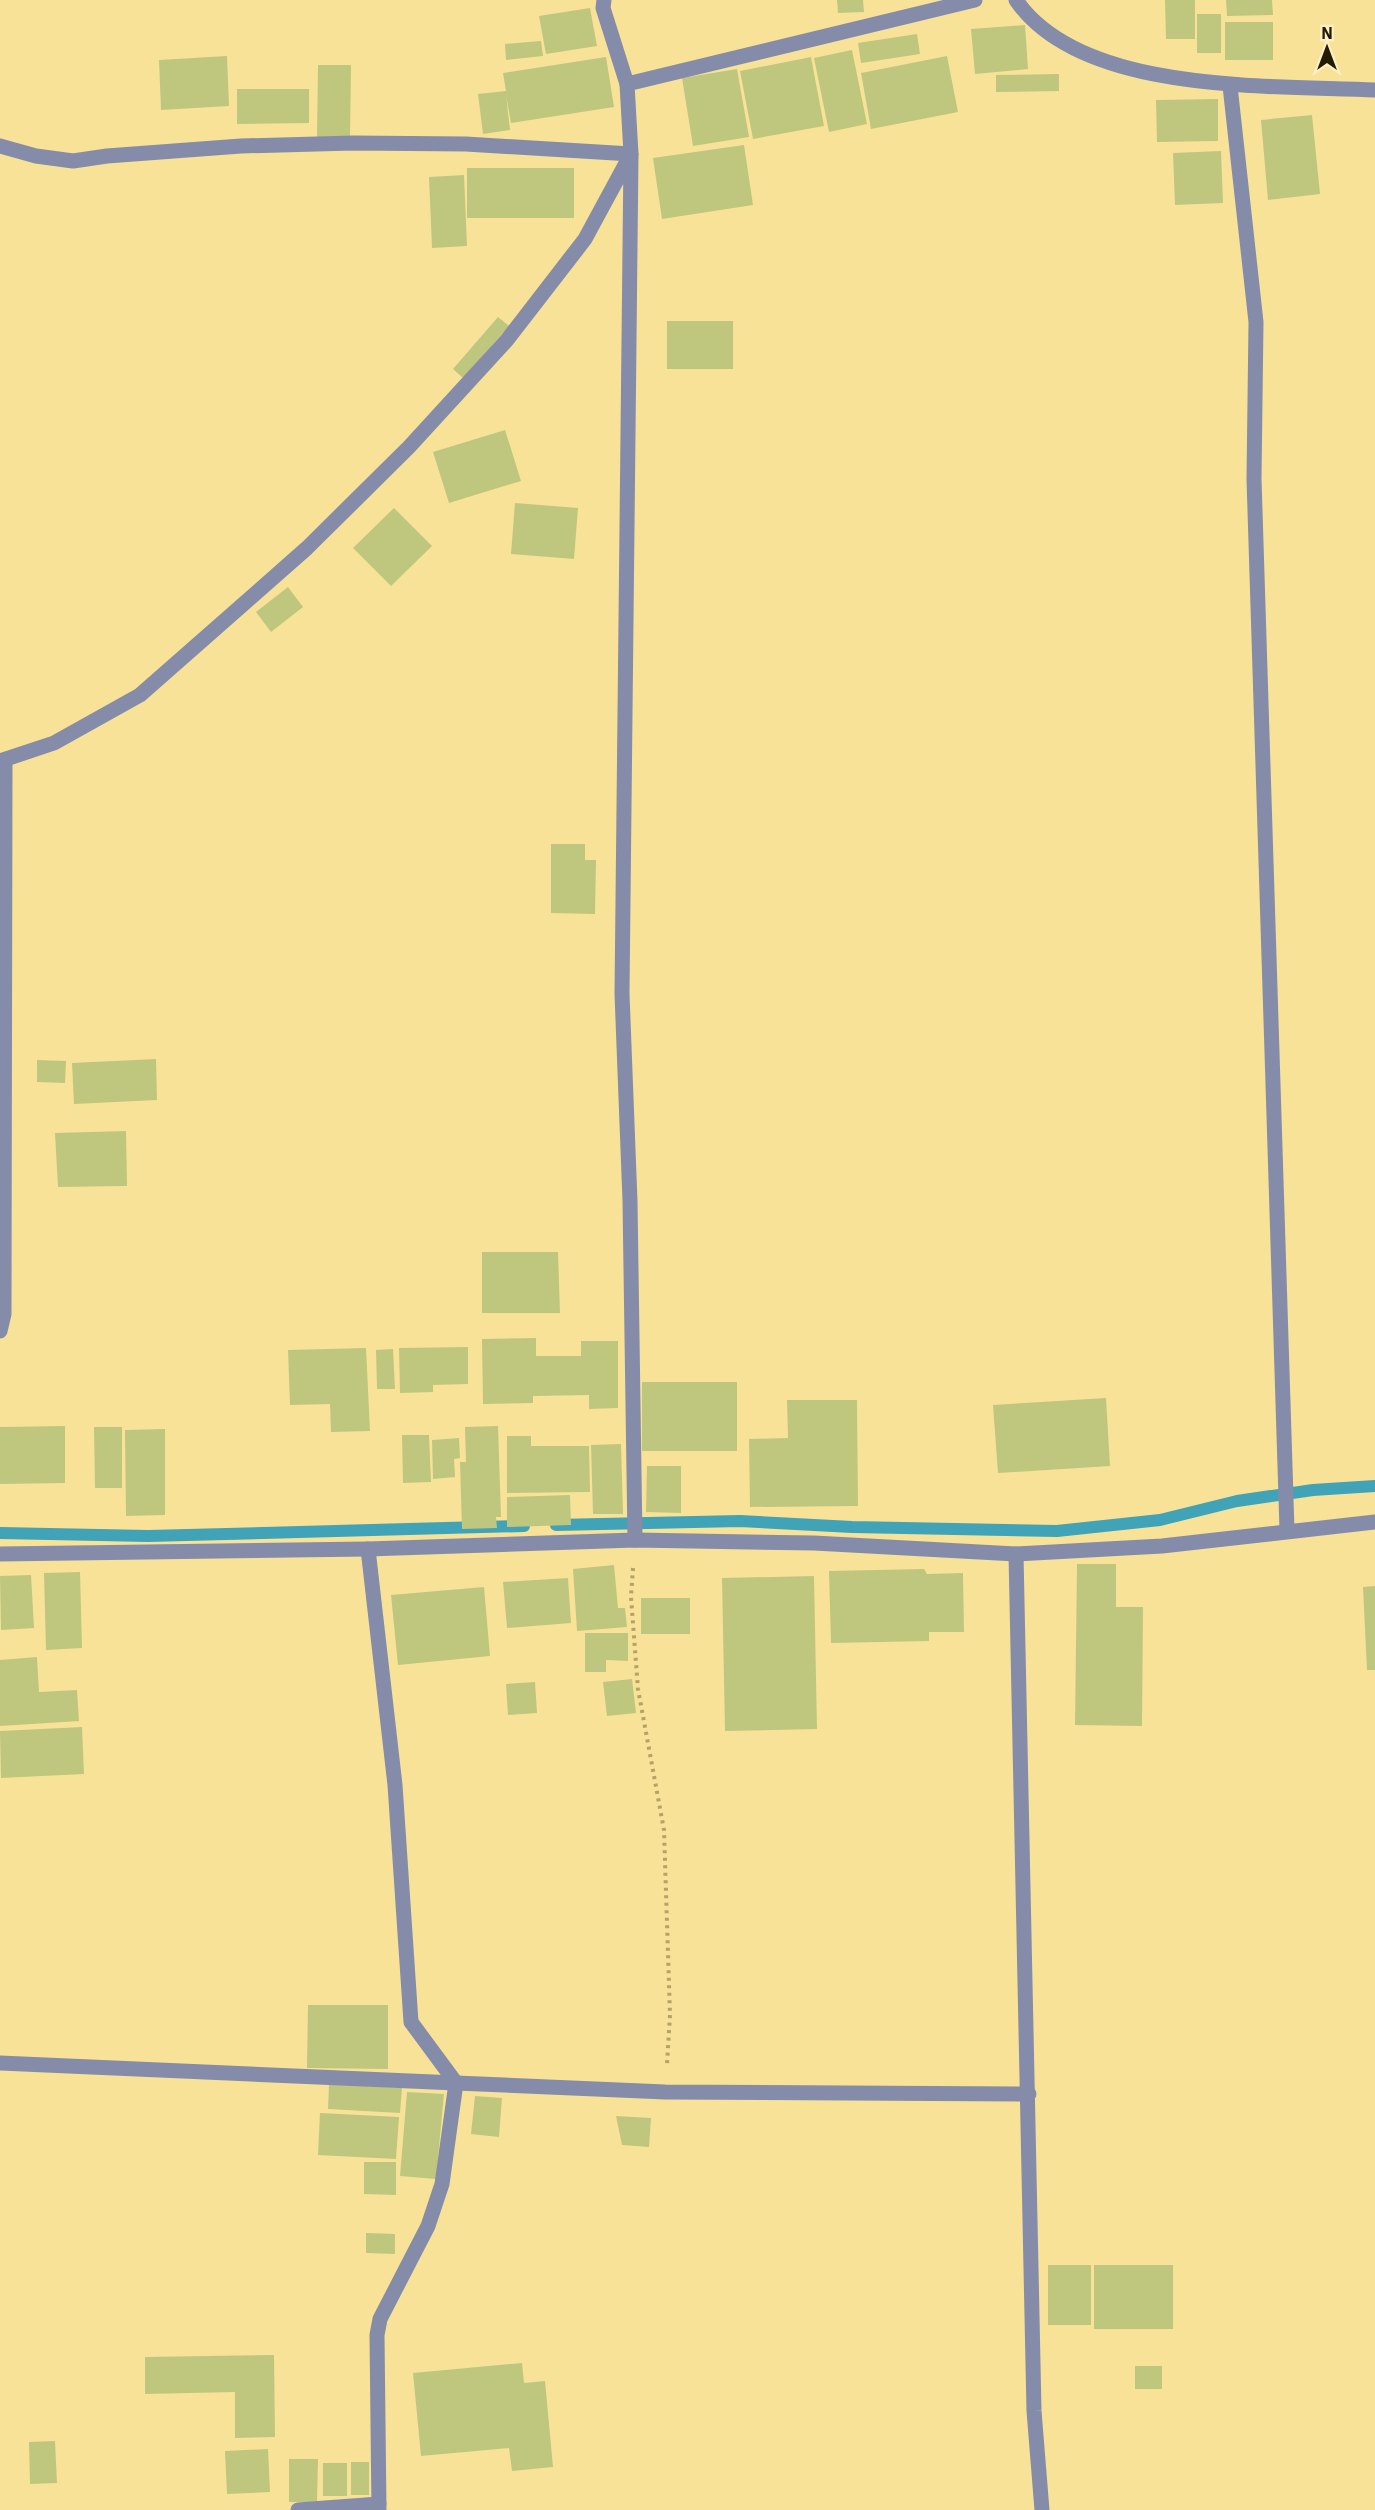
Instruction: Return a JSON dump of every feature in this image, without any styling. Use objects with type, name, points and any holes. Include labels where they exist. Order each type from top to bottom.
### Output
[{"type":"street","points":[[604,0],[603,8],[627,84],[631,154],[622,994],[630,1201],[635,1540]]},
{"type":"street","points":[[627,84],[975,0]]},
{"type":"street","points":[[1016,0],[1026,16],[1079,50],[1115,64],[1230,86],[1375,90]]},
{"type":"street","points":[[1230,86],[1256,322],[1254,479],[1287,1530]]},
{"type":"street","points":[[0,146],[36,156],[73,161],[107,156],[241,146],[352,143],[466,144],[631,154]]},
{"type":"street","points":[[0,1331],[4,1314],[2,760],[54,743],[140,695],[306,548],[409,447],[507,340],[585,239],[631,154]]},
{"type":"street","points":[[0,1554],[368,1549],[635,1540],[814,1543],[1016,1554],[1162,1546],[1287,1530],[1375,1522]]},
{"type":"street","points":[[298,2510],[379,2507],[377,2335],[380,2319],[428,2226],[442,2184],[456,2083],[411,2022],[395,1785],[368,1549]]},
{"type":"street","points":[[1016,1554],[1035,2411],[1042,2510]]},
{"type":"street","points":[[0,2063],[665,2092],[1029,2094]]},
{"type":"path","points":[[635,1540],[631,1597],[638,1689],[664,1830],[670,2015],[665,2092]]},
{"type":"building","points":[[837,0],[863,0],[864,12],[838,13]]},
{"type":"building","points":[[1165,0],[1195,0],[1195,39],[1166,39]]},
{"type":"building","points":[[1226,0],[1272,0],[1273,15],[1227,16]]},
{"type":"building","points":[[590,8],[597,46],[546,54],[539,16]]},
{"type":"building","points":[[1197,14],[1221,14],[1221,53],[1197,53]]},
{"type":"building","points":[[1225,22],[1273,22],[1273,60],[1225,60]]},
{"type":"building","points":[[1025,25],[1028,69],[975,74],[971,29]]},
{"type":"building","points":[[917,34],[920,54],[861,63],[858,43]]},
{"type":"building","points":[[541,41],[543,56],[506,60],[505,44]]},
{"type":"building","points":[[852,50],[867,124],[829,132],[814,58]]},
{"type":"building","points":[[227,56],[229,106],[161,110],[159,60]]},
{"type":"building","points":[[947,56],[958,112],[871,129],[861,73]]},
{"type":"building","points":[[606,57],[614,107],[511,123],[506,95],[510,130],[483,134],[478,94],[506,91],[503,73]]},
{"type":"building","points":[[811,57],[824,126],[753,139],[740,71]]},
{"type":"building","points":[[318,65],[351,65],[350,137],[317,137]]},
{"type":"building","points":[[737,69],[749,137],[693,146],[682,78]]},
{"type":"building","points":[[1059,74],[1059,91],[996,92],[996,75]]},
{"type":"building","points":[[237,89],[309,89],[309,123],[237,124]]},
{"type":"building","points":[[1218,99],[1218,141],[1157,142],[1156,100]]},
{"type":"building","points":[[1312,115],[1320,194],[1268,200],[1261,120]]},
{"type":"building","points":[[744,145],[753,205],[662,219],[653,158]]},
{"type":"building","points":[[1221,151],[1223,203],[1175,205],[1173,153]]},
{"type":"building","points":[[467,168],[574,168],[574,218],[467,218]]},
{"type":"building","points":[[464,175],[467,246],[432,248],[429,177]]},
{"type":"building","points":[[498,317],[509,326],[463,378],[453,369]]},
{"type":"building","points":[[667,321],[733,321],[733,369],[667,369]]},
{"type":"building","points":[[505,430],[521,481],[449,503],[433,452]]},
{"type":"building","points":[[515,503],[578,508],[574,559],[511,554]]},
{"type":"building","points":[[394,508],[432,546],[391,586],[353,548]]},
{"type":"building","points":[[288,587],[303,607],[271,632],[256,612]]},
{"type":"building","points":[[551,844],[585,844],[585,860],[596,860],[595,914],[551,913]]},
{"type":"building","points":[[156,1059],[157,1100],[74,1104],[72,1063]]},
{"type":"building","points":[[37,1060],[66,1061],[65,1083],[37,1082]]},
{"type":"building","points":[[126,1131],[127,1186],[58,1187],[55,1133]]},
{"type":"building","points":[[482,1252],[558,1252],[560,1313],[482,1313]]},
{"type":"building","points":[[536,1338],[536,1356],[581,1356],[581,1341],[618,1341],[618,1408],[589,1409],[589,1395],[533,1396],[533,1403],[483,1404],[482,1339]]},
{"type":"building","points":[[468,1347],[468,1384],[433,1385],[433,1392],[400,1393],[399,1348]]},
{"type":"building","points":[[366,1348],[370,1431],[331,1432],[330,1404],[290,1405],[288,1350]]},
{"type":"building","points":[[393,1349],[395,1389],[377,1389],[376,1350]]},
{"type":"building","points":[[642,1382],[737,1382],[737,1451],[642,1451]]},
{"type":"building","points":[[1106,1398],[1110,1466],[998,1473],[993,1405]]},
{"type":"building","points":[[787,1400],[857,1400],[858,1506],[750,1507],[749,1439],[788,1438]]},
{"type":"building","points":[[65,1426],[65,1483],[0,1484],[0,1427]]},
{"type":"building","points":[[498,1426],[501,1517],[496,1517],[497,1528],[462,1529],[460,1462],[466,1462],[465,1427]]},
{"type":"building","points":[[94,1427],[122,1427],[122,1488],[95,1488]]},
{"type":"building","points":[[165,1429],[165,1515],[126,1516],[125,1430]]},
{"type":"building","points":[[402,1435],[429,1435],[431,1482],[403,1483]]},
{"type":"building","points":[[507,1436],[531,1436],[531,1446],[589,1446],[590,1492],[507,1493]]},
{"type":"building","points":[[459,1438],[460,1458],[454,1459],[455,1477],[433,1479],[432,1440]]},
{"type":"building","points":[[621,1444],[623,1514],[593,1514],[591,1445]]},
{"type":"building","points":[[647,1466],[681,1466],[681,1513],[646,1512]]},
{"type":"building","points":[[570,1495],[571,1525],[507,1527],[507,1497]]},
{"type":"building","points":[[1077,1564],[1116,1564],[1116,1607],[1143,1607],[1142,1726],[1075,1725]]},
{"type":"building","points":[[614,1565],[618,1608],[625,1608],[627,1627],[577,1631],[573,1569]]},
{"type":"building","points":[[924,1569],[927,1574],[963,1573],[964,1632],[929,1632],[929,1641],[831,1643],[829,1571]]},
{"type":"building","points":[[80,1572],[82,1648],[46,1650],[44,1573]]},
{"type":"building","points":[[31,1575],[34,1628],[1,1630],[0,1576]]},
{"type":"building","points":[[814,1576],[817,1729],[725,1731],[722,1578]]},
{"type":"building","points":[[568,1578],[571,1623],[507,1628],[503,1582]]},
{"type":"building","points":[[1375,1586],[1375,1670],[1367,1670],[1363,1587]]},
{"type":"building","points":[[484,1587],[490,1656],[398,1665],[391,1595]]},
{"type":"building","points":[[641,1598],[690,1598],[690,1634],[641,1634]]},
{"type":"building","points":[[585,1633],[628,1633],[628,1661],[606,1660],[606,1672],[585,1672]]},
{"type":"building","points":[[37,1657],[39,1692],[77,1690],[79,1721],[0,1726],[0,1660]]},
{"type":"building","points":[[632,1679],[636,1713],[607,1716],[603,1682]]},
{"type":"building","points":[[535,1682],[537,1713],[508,1715],[506,1684]]},
{"type":"building","points":[[82,1727],[84,1774],[1,1778],[0,1731]]},
{"type":"building","points":[[308,2005],[388,2005],[388,2069],[307,2068]]},
{"type":"building","points":[[329,2084],[402,2088],[400,2113],[328,2109]]},
{"type":"building","points":[[407,2092],[444,2094],[436,2179],[400,2176]]},
{"type":"building","points":[[475,2096],[502,2098],[499,2137],[471,2134]]},
{"type":"building","points":[[320,2113],[399,2117],[396,2159],[318,2155]]},
{"type":"building","points":[[616,2116],[651,2118],[649,2147],[622,2145]]},
{"type":"building","points":[[364,2162],[396,2162],[396,2195],[364,2194]]},
{"type":"building","points":[[366,2233],[395,2234],[395,2254],[366,2253]]},
{"type":"building","points":[[1048,2265],[1091,2265],[1091,2325],[1048,2325]]},
{"type":"building","points":[[1094,2265],[1173,2265],[1173,2329],[1094,2329]]},
{"type":"building","points":[[274,2355],[275,2437],[235,2438],[235,2392],[145,2394],[145,2357]]},
{"type":"building","points":[[522,2363],[524,2383],[545,2381],[553,2467],[512,2471],[509,2448],[421,2456],[413,2373]]},
{"type":"building","points":[[1135,2366],[1162,2366],[1162,2389],[1135,2389]]},
{"type":"building","points":[[55,2441],[57,2483],[30,2484],[29,2442]]},
{"type":"building","points":[[268,2449],[270,2492],[227,2494],[225,2451]]},
{"type":"building","points":[[289,2459],[318,2459],[317,2502],[289,2502]]},
{"type":"building","points":[[351,2462],[369,2462],[369,2495],[351,2495]]},
{"type":"building","points":[[323,2463],[347,2463],[347,2496],[323,2496]]},
{"type":"waterway","points":[[556,1525],[740,1521],[852,1527],[1057,1531],[1160,1520],[1237,1501],[1313,1490],[1375,1486]]},
{"type":"waterway","points":[[0,1533],[148,1536],[524,1526]]}]
